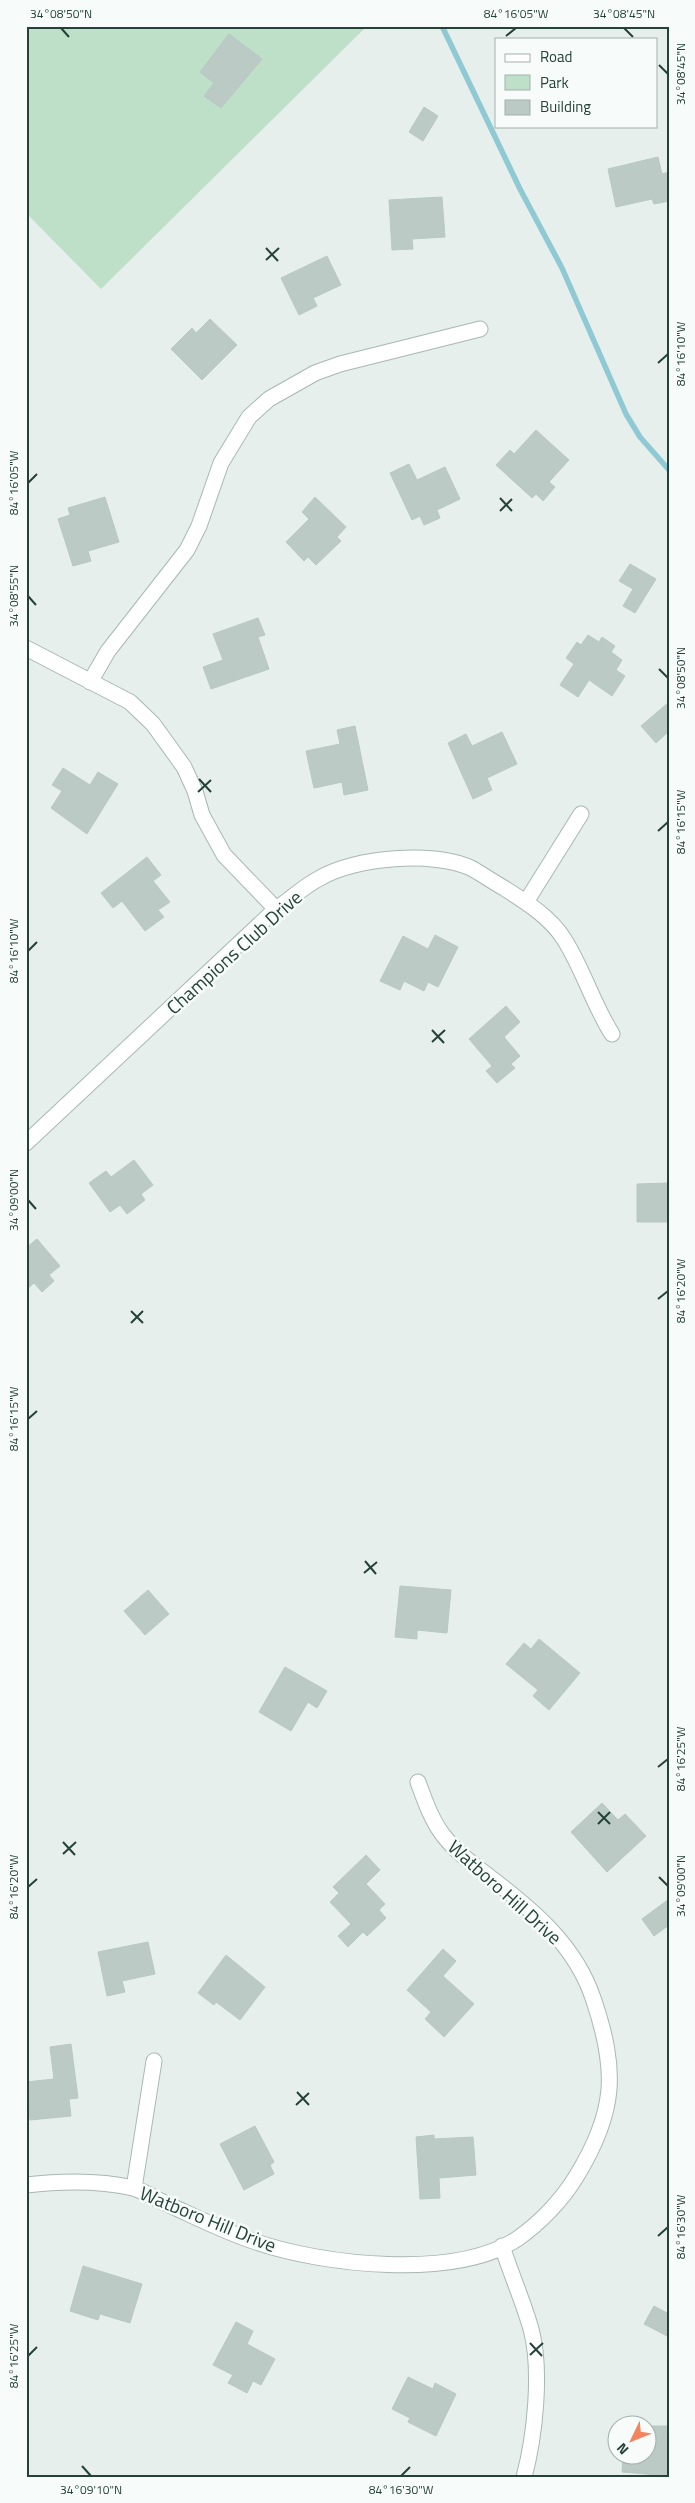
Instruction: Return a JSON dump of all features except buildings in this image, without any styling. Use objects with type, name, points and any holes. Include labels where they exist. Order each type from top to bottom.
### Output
[{"type":"street","points":[[90,682],[114,644],[187,550],[199,526],[221,463],[249,418],[268,399],[315,373],[340,364],[480,328]]},
{"type":"street","points":[[26,648],[130,702],[153,724],[184,767],[195,792],[202,815],[224,855],[276,909]]},
{"type":"street","points":[[526,902],[581,814]]},
{"type":"street","name":"Champions Club Drive","points":[[26,1143],[276,909],[320,877],[347,866],[391,858],[444,862],[470,868],[526,902],[555,928],[564,940],[602,1019],[612,1034]]},
{"type":"street","name":"Watboro Hill Drive","points":[[26,2185],[68,2180],[134,2188],[255,2242],[333,2261],[386,2265],[422,2264],[466,2257],[502,2246],[516,2239],[537,2222],[573,2183],[594,2148],[604,2123],[609,2097],[610,2070],[593,1997],[568,1950],[552,1929],[445,1838],[430,1815],[418,1782]]},
{"type":"street","points":[[134,2188],[154,2061]]},
{"type":"street","points":[[502,2246],[531,2330],[534,2357],[535,2410],[524,2477]]},
{"type":"green space","points":[[26,26],[367,26],[101,289],[26,213]]},
{"type":"waterway","points":[[442,26],[520,189],[562,268],[626,414],[640,437],[669,470]]}]
